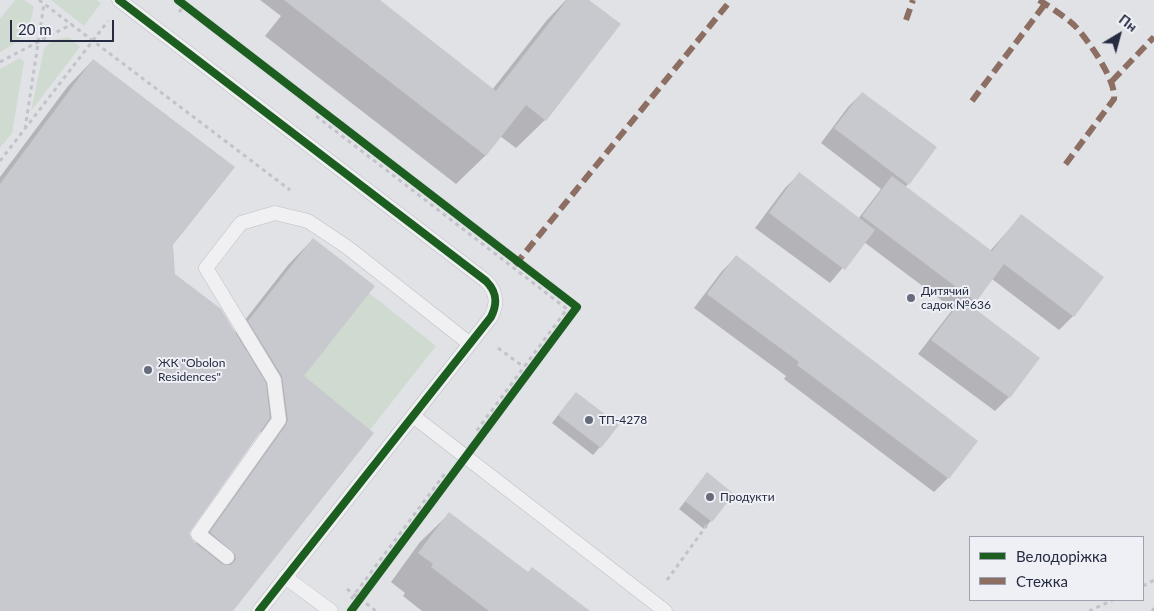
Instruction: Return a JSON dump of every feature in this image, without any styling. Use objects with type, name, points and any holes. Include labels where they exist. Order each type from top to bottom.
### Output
[{"type":"lane","points":[[121,1],[493,288],[496,308],[470,344],[259,611]]},
{"type":"lane","points":[[227,557],[198,534],[279,420],[274,380],[206,268],[241,223],[275,213],[308,221],[347,247],[470,344]]},
{"type":"lane","points":[[413,416],[664,611]]},
{"type":"lane","points":[[285,577],[331,611]]},
{"type":"path","points":[[39,0],[93,41]]},
{"type":"path","points":[[178,0],[192,12]]},
{"type":"path","points":[[0,161],[93,41],[121,1]]},
{"type":"path","points":[[25,130],[44,4]]},
{"type":"path","points":[[0,62],[72,24]]},
{"type":"path","points":[[319,109],[577,307],[355,605]]},
{"type":"path","points":[[664,585],[707,525]]},
{"type":"path","points":[[1089,611],[1111,601]]},
{"type":"shaded area","points":[[15,0],[24,0],[34,7],[30,24],[20,39],[0,52],[0,19]]},
{"type":"shaded area","points":[[51,0],[97,0],[101,3],[84,26]]},
{"type":"shaded area","points":[[69,37],[80,47],[31,111],[44,49],[52,40]]},
{"type":"shaded area","points":[[20,58],[24,62],[12,133],[0,148],[0,69]]},
{"type":"shaded area","points":[[369,293],[436,346],[358,445],[291,392]]},
{"type":"building","points":[[284,0],[380,0],[496,91],[567,0],[589,0],[621,24],[546,121],[526,105],[486,156]]},
{"type":"building","name":"ЖК \"Obolon Residences\"","points":[[93,59],[235,167],[173,245],[175,274],[221,309],[266,383],[270,418],[189,533],[193,541],[222,564],[231,565],[236,559],[235,554],[210,532],[288,420],[282,376],[248,321],[313,238],[375,286],[304,376],[374,433],[233,611],[0,611],[0,184]]},
{"type":"building","points":[[862,92],[937,147],[909,185],[834,128]]},
{"type":"building","points":[[799,172],[875,230],[845,270],[769,213]]},
{"type":"building","points":[[892,176],[992,251],[1021,214],[1104,277],[1074,317],[1004,264],[976,302],[862,216]]},
{"type":"building","points":[[736,255],[978,441],[949,479],[797,365],[799,362],[707,294]]},
{"type":"building","points":[[962,299],[1040,358],[1010,398],[931,340]]},
{"type":"building","name":"ТП-4278","points":[[576,392],[619,425],[601,448],[558,415]]},
{"type":"building","name":"Продукти","points":[[707,472],[734,494],[712,522],[685,501]]},
{"type":"building","points":[[449,512],[528,572],[532,567],[590,611],[489,611],[431,567],[433,564],[418,553]]},
{"type":"marked path","points":[[515,265],[731,0]]},
{"type":"marked path","points":[[906,20],[913,0]]},
{"type":"marked path","points":[[1039,0],[1066,18],[1080,31],[1100,60],[1114,91],[1114,99],[1062,169]]},
{"type":"marked path","points":[[972,101],[1045,4]]},
{"type":"marked path","points":[[1112,81],[1154,37]]},
{"type":"cycle path","points":[[119,0],[486,281],[490,285],[495,298],[495,307],[491,317],[259,611]]},
{"type":"cycle path","points":[[178,0],[577,307],[351,611]]},
{"type":"place","name":"Дитячий садок №636","points":[[911,298]]},
{"type":"place","name":"ЖК \"Obolon Residences\"","points":[[148,370]]},
{"type":"place","name":"ТП-4278","points":[[589,420]]},
{"type":"place","name":"Продукти","points":[[710,497]]}]
